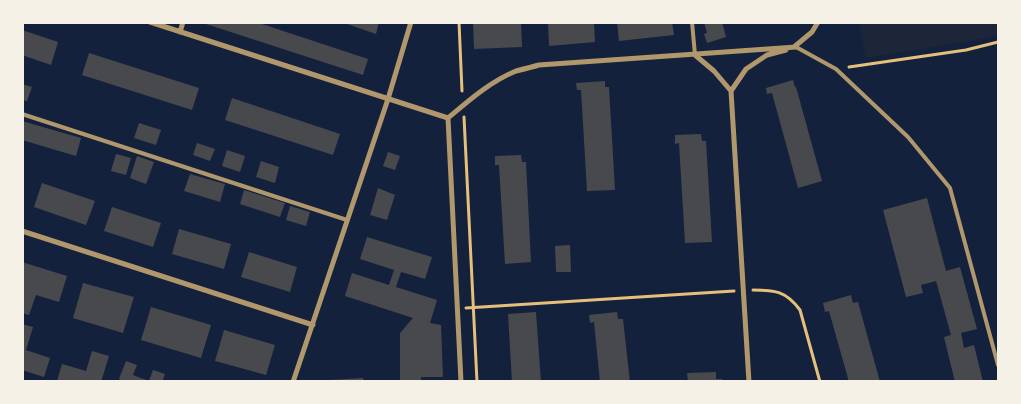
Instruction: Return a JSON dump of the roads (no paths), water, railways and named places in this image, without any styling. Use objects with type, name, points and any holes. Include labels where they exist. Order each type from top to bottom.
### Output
[{"type":"street","points":[[150,22],[448,118]]},
{"type":"street","points":[[180,32],[183,22]]},
{"type":"street","points":[[293,382],[388,99],[411,22]]},
{"type":"street","points":[[731,91],[746,70],[767,55],[796,47],[812,32],[818,22]]},
{"type":"street","points":[[448,118],[493,84],[515,72],[539,65],[796,47]]},
{"type":"street","points":[[695,55],[714,71],[731,91],[745,290],[749,382]]},
{"type":"street","points":[[448,118],[461,382]]},
{"type":"street","points":[[22,231],[313,325]]},
{"type":"lane","points":[[692,22],[695,55]]},
{"type":"lane","points":[[796,47],[836,69],[908,137],[950,188],[998,365]]},
{"type":"lane","points":[[22,114],[347,220]]}]
